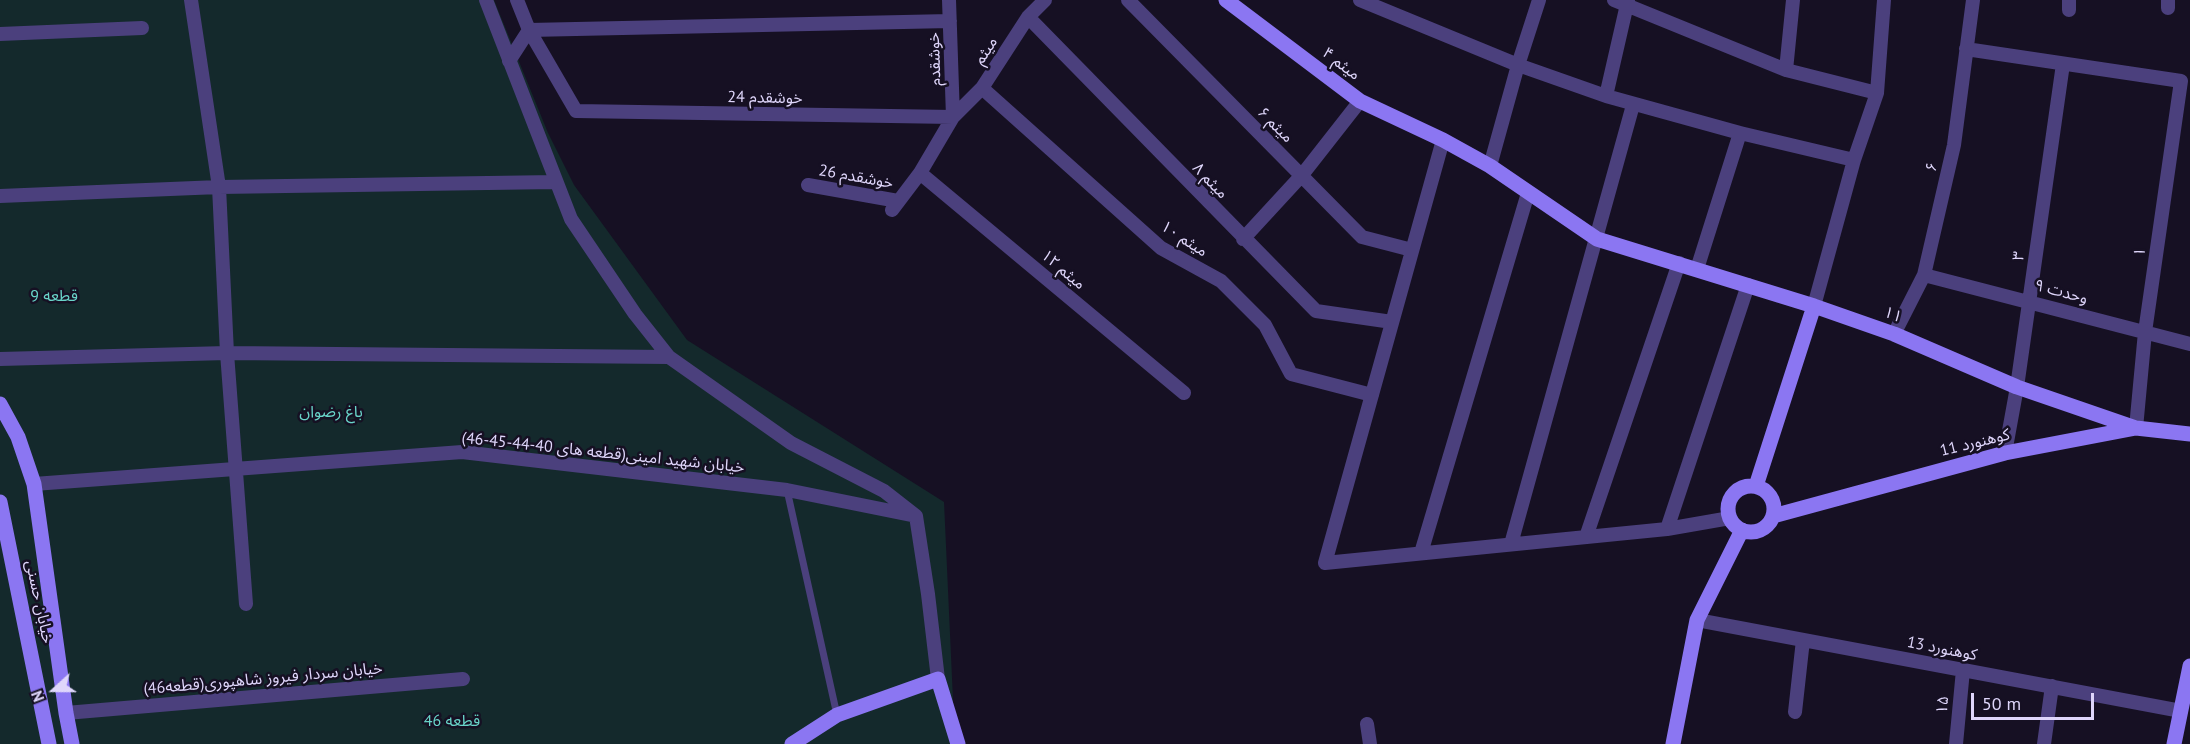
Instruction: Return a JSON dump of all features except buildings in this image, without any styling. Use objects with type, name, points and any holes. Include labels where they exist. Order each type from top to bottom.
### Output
[{"type":"street","points":[[192,0],[219,187],[226,353],[246,604]]},
{"type":"street","points":[[486,0],[555,182],[572,219],[635,314],[669,357],[791,443],[884,491],[915,516],[928,594],[938,679],[958,744]]},
{"type":"street","points":[[517,0],[529,30]]},
{"type":"street","name":"خوشقدم","points":[[948,0],[953,117]]},
{"type":"street","name":"میثم","points":[[895,206],[920,173],[953,117],[982,88],[1028,17],[1044,0]]},
{"type":"street","name":"۶ میثم","points":[[1128,0],[1362,237],[1412,250]]},
{"type":"street","name":"۴ میثم","points":[[1227,0],[1360,100],[1443,140],[1490,166],[1597,238]]},
{"type":"street","points":[[1360,0],[1518,65],[1633,105],[1854,160]]},
{"type":"street","points":[[1490,166],[1539,0]]},
{"type":"street","points":[[1786,70],[1793,0]]},
{"type":"street","points":[[1756,486],[1814,306],[1854,160],[1877,93],[1884,0]]},
{"type":"street","name":"۶","points":[[1894,334],[1924,275],[1954,145],[1973,0]]},
{"type":"street","points":[[1606,96],[1623,2],[1786,70],[1877,93]]},
{"type":"street","name":"۸ میثم","points":[[1028,17],[1316,311],[1392,322]]},
{"type":"street","points":[[529,30],[950,21]]},
{"type":"street","points":[[0,34],[142,28]]},
{"type":"street","points":[[509,61],[529,30]]},
{"type":"street","name":"خوشقدم 24","points":[[529,30],[576,111],[953,117]]},
{"type":"street","points":[[1966,49],[2063,64]]},
{"type":"street","name":"۱","points":[[2063,64],[2181,81],[2145,332],[2136,428]]},
{"type":"street","name":"۳","points":[[2005,453],[2017,387],[2063,64]]},
{"type":"street","name":"۱۰ میثم","points":[[982,88],[1161,248],[1221,281],[1265,325],[1292,374],[1372,395]]},
{"type":"street","points":[[1243,239],[1302,175],[1360,100]]},
{"type":"street","points":[[1511,544],[1633,105]]},
{"type":"street","points":[[1697,269],[1740,133]]},
{"type":"street","points":[[1443,140],[1325,562],[1667,529],[1730,518]]},
{"type":"street","name":"۱۲ میثم","points":[[920,173],[1184,393]]},
{"type":"street","points":[[0,196],[219,187],[555,182]]},
{"type":"street","name":"خوشقدم 26","points":[[808,185],[895,206]]},
{"type":"street","points":[[1421,553],[1528,193]]},
{"type":"street","name":"۱۱","points":[[1597,238],[1814,306],[1894,334],[2017,387],[2136,428]]},
{"type":"street","points":[[1586,537],[1679,263]]},
{"type":"street","name":"۹ وحدت","points":[[1924,275],[2190,344]]},
{"type":"street","points":[[1667,529],[1748,285]]},
{"type":"street","points":[[0,359],[226,353],[669,357]]},
{"type":"street","points":[[0,404],[18,437],[34,483],[72,744]]},
{"type":"street","name":"کوهنورد 11","points":[[1773,516],[2005,453],[2136,428],[2190,434]]},
{"type":"street","name":"خیابان شهید امینی(قطعه های 40-44-45-46)","points":[[34,483],[462,452],[787,490],[915,516]]},
{"type":"street","points":[[1756,486],[1769,494],[1773,501],[1773,516],[1764,528],[1749,532],[1742,530],[1730,518],[1728,503],[1736,491],[1742,487],[1756,486]]},
{"type":"street","name":"خیابان حسنی","points":[[0,502],[49,744]]},
{"type":"street","points":[[1673,744],[1697,620],[1742,530]]},
{"type":"street","name":"کوهنورد 13","points":[[1697,620],[2181,711]]},
{"type":"street","points":[[1795,712],[1803,640]]},
{"type":"street","points":[[2174,744],[2190,666]]},
{"type":"street","name":"۱۵","points":[[1956,744],[1963,670]]},
{"type":"street","name":"خیابان سردار فیروز شاهپوری(قطعه46)","points":[[66,713],[463,679]]},
{"type":"street","points":[[792,744],[837,715],[938,679]]},
{"type":"street","points":[[2044,744],[2052,686]]},
{"type":"street","points":[[1367,724],[1370,744]]},
{"type":"lane","points":[[787,490],[837,715]]},
{"type":"green space","name":"باغ رضوان","points":[[0,0],[494,0],[548,133],[574,185],[687,340],[944,502],[955,744],[0,744]]},
{"type":"park label","name":"قطعه 9","points":[[54,296]]},
{"type":"park label","name":"قطعه 46","points":[[452,721]]}]
